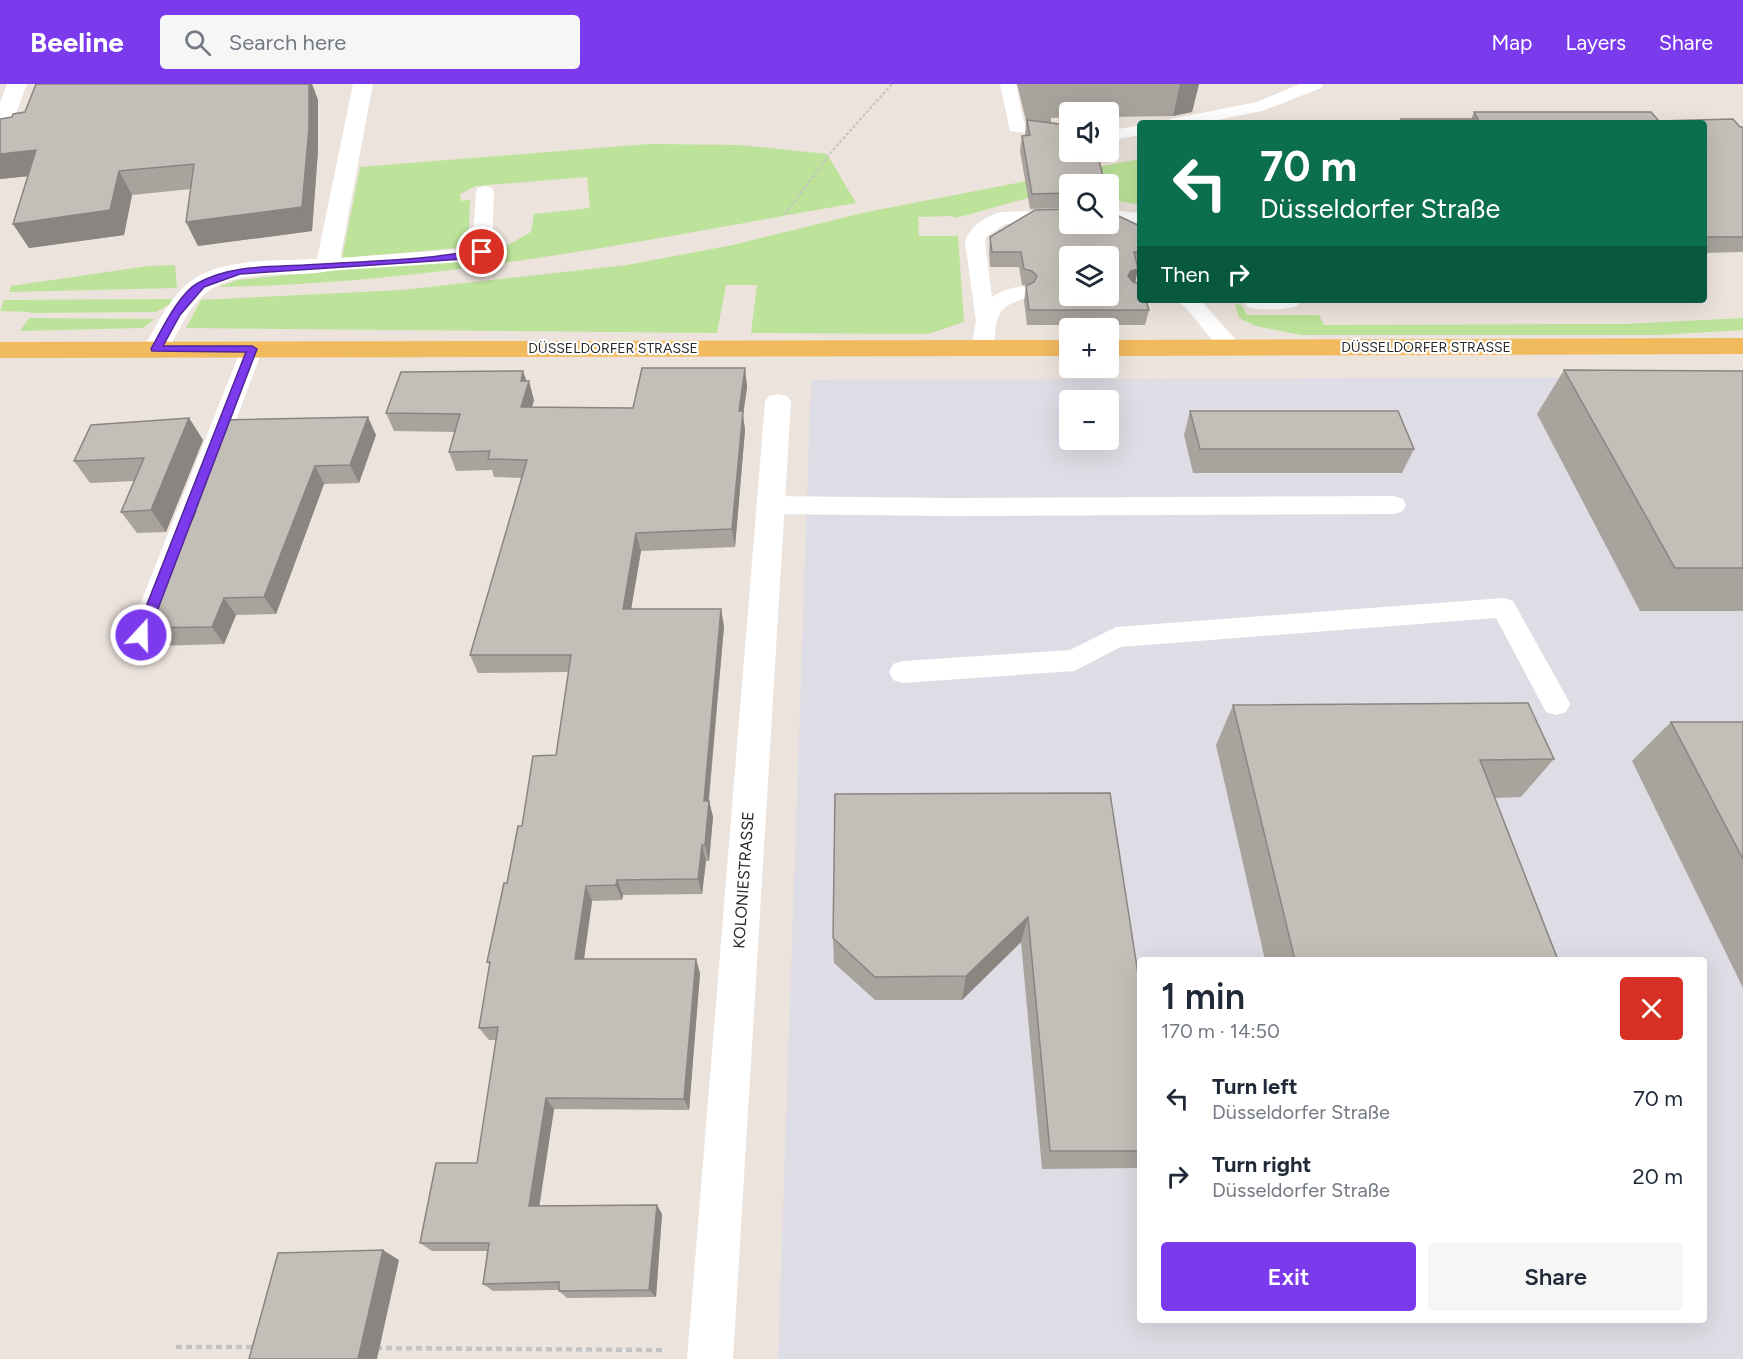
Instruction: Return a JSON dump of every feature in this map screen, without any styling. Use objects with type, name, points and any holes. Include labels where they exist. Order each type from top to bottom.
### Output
[{"type":"main road","name":"DÜSSELDORFER STRASSE","points":[[1119,348],[1743,346]]},
{"type":"main road","name":"DÜSSELDORFER STRASSE","points":[[0,350],[1059,348]]},
{"type":"street","points":[[0,129],[17,84]]},
{"type":"street","points":[[156,349],[176,314],[200,285],[239,271],[327,265],[363,84]]},
{"type":"street","name":"KOLONIESTRASSE","points":[[711,1355],[778,402]]},
{"type":"lane","points":[[1008,84],[1016,127],[1059,132]]},
{"type":"lane","points":[[1191,120],[1262,106],[1315,84]]},
{"type":"lane","points":[[1119,134],[1137,131]]},
{"type":"lane","points":[[327,265],[452,257],[482,252],[485,192]]},
{"type":"lane","points":[[982,349],[985,319],[975,242],[977,234],[1001,218],[1059,216]]},
{"type":"lane","points":[[1119,217],[1137,219]]},
{"type":"lane","points":[[985,319],[995,304],[1009,295],[1023,292]]},
{"type":"lane","points":[[1191,303],[1230,347]]},
{"type":"lane","points":[[141,635],[252,349]]},
{"type":"lane","points":[[769,505],[948,507],[1394,505]]},
{"type":"lane","points":[[903,672],[1074,660],[1116,637],[1504,608],[1556,704]]},
{"type":"path","points":[[785,214],[832,151],[892,84]]},
{"type":"path","points":[[176,1347],[259,1347]]},
{"type":"path","points":[[366,1348],[711,1355]]},
{"type":"shaded area","points":[[1743,377],[1743,1359],[778,1359],[811,380]]},
{"type":"green space","points":[[649,144],[740,145],[827,154],[856,203],[619,245],[459,269],[299,284],[219,287],[237,280],[473,257],[499,250],[531,232],[534,214],[590,208],[587,177],[476,186],[460,194],[461,201],[470,200],[468,247],[342,258],[360,167]]},
{"type":"green space","points":[[1137,160],[1137,204],[1119,201],[1119,174],[1063,174]]},
{"type":"green space","points":[[1059,175],[1059,197],[1028,198],[956,218],[952,216],[918,217],[919,236],[958,236],[964,322],[928,334],[751,333],[757,285],[726,285],[717,333],[186,328],[201,300],[402,290],[627,265],[733,245],[862,213]]},
{"type":"green space","points":[[175,265],[177,288],[9,292],[11,286],[148,266]]},
{"type":"green space","points":[[172,299],[172,303],[156,312],[30,313],[0,311],[4,300]]},
{"type":"green space","points":[[1235,304],[1242,305],[1247,315],[1319,315],[1324,325],[1625,324],[1743,318],[1743,330],[1659,335],[1301,335],[1256,326],[1239,318]]},
{"type":"green space","points":[[29,318],[155,319],[143,328],[20,331]]},
{"type":"building","points":[[36,84],[309,84],[309,127],[302,207],[186,222],[194,164],[119,171],[110,210],[13,224],[36,150],[0,154],[0,119],[25,112]]},
{"type":"building","points":[[1474,112],[1651,112],[1658,120],[1401,119],[1478,119]]},
{"type":"building","points":[[1733,119],[1740,127],[1743,127],[1743,237],[1707,237],[1707,120],[1696,120]]},
{"type":"building","points":[[1027,120],[1059,124],[1059,162],[1099,162],[1102,174],[1059,174],[1059,193],[1032,194],[1022,136],[1030,135]]},
{"type":"building","points":[[1059,209],[1059,234],[1119,234],[1119,216],[1137,225],[1137,252],[1134,252],[1137,269],[1131,271],[1128,276],[1137,283],[1137,303],[1147,303],[1149,310],[1029,310],[1026,286],[1034,282],[1037,276],[1032,271],[1024,269],[1021,252],[992,252],[990,237],[1035,210]]},
{"type":"building","points":[[642,368],[745,368],[739,411],[743,411],[732,529],[636,533],[623,609],[721,609],[704,801],[709,801],[705,845],[702,845],[698,879],[617,880],[616,885],[586,886],[575,959],[696,959],[684,1099],[546,1098],[529,1206],[657,1205],[649,1290],[559,1291],[559,1282],[483,1284],[489,1243],[420,1243],[436,1163],[477,1163],[498,1027],[479,1028],[490,962],[487,962],[504,883],[507,883],[518,826],[522,826],[533,756],[556,755],[571,655],[470,655],[527,460],[488,459],[490,451],[449,452],[460,414],[386,413],[401,372],[523,371],[521,381],[529,381],[521,407],[633,408]]},
{"type":"building","points":[[1564,370],[1743,371],[1743,568],[1675,568]]},
{"type":"building","points":[[1190,411],[1398,411],[1414,449],[1200,449]]},
{"type":"building","points":[[368,417],[350,465],[315,466],[264,597],[224,598],[212,627],[142,628],[196,511],[185,512],[221,420]]},
{"type":"building","points":[[189,418],[151,510],[121,512],[144,458],[74,461],[91,425]]},
{"type":"building","points":[[1528,703],[1554,759],[1480,760],[1557,957],[1294,957],[1233,705]]},
{"type":"building","points":[[1671,722],[1743,722],[1743,859]]},
{"type":"building","points":[[1110,793],[1137,968],[1137,1151],[1050,1151],[1028,917],[966,976],[875,977],[833,938],[835,794]]},
{"type":"building","points":[[383,1250],[358,1359],[249,1359],[278,1253]]},
{"type":"route","points":[[141,635],[252,349],[156,349],[176,314],[200,285],[239,271],[338,266],[463,256],[482,252]]}]
